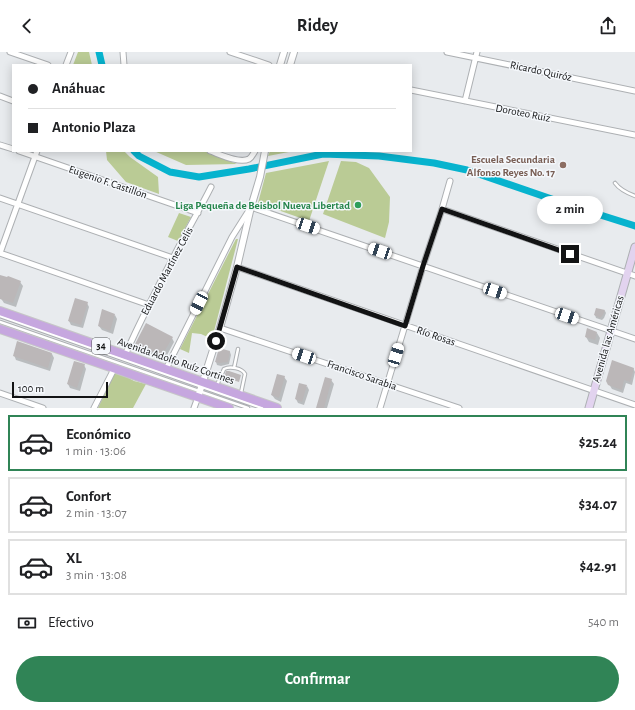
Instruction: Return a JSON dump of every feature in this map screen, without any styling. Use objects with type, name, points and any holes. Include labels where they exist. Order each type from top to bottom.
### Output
[{"type":"main road","name":"Avenida las Américas","points":[[589,408],[610,330],[631,275],[635,247]]},
{"type":"main road","name":"Avenida Adolfo Ruíz Cortines","points":[[0,311],[166,369],[225,407]]},
{"type":"main road","name":"Avenida Adolfo Ruíz Cortines","points":[[0,329],[114,369],[200,390],[216,387],[277,408]]},
{"type":"street","points":[[10,52],[45,64]]},
{"type":"street","points":[[66,64],[70,52]]},
{"type":"street","points":[[123,52],[124,64]]},
{"type":"street","points":[[230,52],[266,64]]},
{"type":"street","points":[[281,64],[284,52]]},
{"type":"street","points":[[289,64],[294,52]]},
{"type":"street","name":"Ricardo Quiróz","points":[[447,52],[635,91]]},
{"type":"street","points":[[465,101],[477,52]]},
{"type":"street","name":"Doroteo Ruíz","points":[[412,90],[635,135]]},
{"type":"street","points":[[0,96],[12,101]]},
{"type":"street","points":[[0,145],[12,149]]},
{"type":"street","name":"Eugenio F. Castillón","points":[[25,152],[36,154],[198,213]]},
{"type":"street","points":[[213,152],[238,160],[249,159],[254,152]]},
{"type":"street","points":[[195,408],[237,267],[251,207],[260,177],[265,152]]},
{"type":"street","points":[[36,154],[0,253],[149,305]]},
{"type":"street","points":[[380,408],[450,181]]},
{"type":"street","name":"Eduardo Martínez Celis","points":[[125,355],[210,187]]},
{"type":"street","points":[[0,198],[173,258]]},
{"type":"street","points":[[251,207],[635,339]]},
{"type":"street","points":[[166,369],[232,237],[251,207]]},
{"type":"street","points":[[442,209],[631,275]]},
{"type":"street","name":"Río Rosas","points":[[237,267],[635,405]]},
{"type":"street","name":"Francisco Sarabia","points":[[220,328],[459,408]]},
{"type":"street","points":[[94,408],[114,369]]},
{"type":"street","points":[[0,393],[43,408]]},
{"type":"lane","points":[[615,183],[620,189],[635,196]]},
{"type":"lane","points":[[0,316],[248,408]]},
{"type":"lane","points":[[0,322],[200,390],[262,408]]},
{"type":"lane","points":[[234,368],[238,349]]},
{"type":"lane","points":[[216,387],[224,369],[228,367],[234,368],[244,372],[245,374],[241,396]]},
{"type":"green space","points":[[78,52],[89,52],[92,64],[73,64]]},
{"type":"green space","points":[[106,152],[125,152],[158,177],[159,194],[126,182],[107,160]]},
{"type":"green space","points":[[156,152],[207,152],[237,164],[186,165]]},
{"type":"green space","points":[[270,152],[289,152],[268,156]]},
{"type":"green space","points":[[329,161],[309,221],[258,203],[266,173]]},
{"type":"green space","name":"Liga Pequeña de Beisbol Nueva Libertad","points":[[341,161],[356,162],[369,168],[390,197],[389,222],[385,238],[323,214]]},
{"type":"green space","points":[[179,213],[191,217],[178,241],[168,237]]},
{"type":"green space","points":[[236,239],[238,239],[212,339],[201,334],[192,333],[189,353],[180,349]]},
{"type":"green space","points":[[116,371],[134,381],[146,384],[133,408],[98,408]]},
{"type":"building","points":[[0,275],[8,276],[21,281],[13,303],[0,299]]},
{"type":"building","points":[[75,298],[88,302],[81,325],[68,321]]},
{"type":"building","points":[[596,308],[605,310],[600,318],[594,315]]},
{"type":"building","points":[[102,309],[115,314],[110,331],[98,326]]},
{"type":"building","points":[[146,323],[173,337],[162,355],[134,346]]},
{"type":"building","points":[[587,328],[597,332],[595,340],[585,337]]},
{"type":"building","points":[[17,341],[52,353],[48,368],[13,356]]},
{"type":"building","points":[[219,348],[230,351],[228,362],[215,362]]},
{"type":"building","points":[[612,360],[634,368],[630,382],[624,380],[622,390],[608,385],[606,381]]},
{"type":"building","points":[[74,361],[85,364],[77,388],[67,384]]},
{"type":"building","points":[[226,371],[241,375],[239,382],[224,377]]},
{"type":"building","points":[[277,374],[285,376],[279,398],[271,395]]},
{"type":"building","points":[[325,377],[332,379],[324,408],[316,408]]},
{"type":"building","points":[[299,383],[307,385],[302,402],[295,399]]},
{"type":"waterway","points":[[99,52],[102,64]]},
{"type":"waterway","points":[[135,152],[139,156],[170,172],[199,177],[249,169],[323,154],[379,156],[434,163],[467,170],[635,226]]},
{"type":"place","name":"Escuela Secundaria Alfonso Reyes No. 17","points":[[563,165]]},
{"type":"place","name":"Liga Pequeña de Beisbol Nueva Libertad","points":[[358,205]]},
{"type":"route","points":[[216,341],[237,267],[405,326],[442,209],[570,254]]}]
